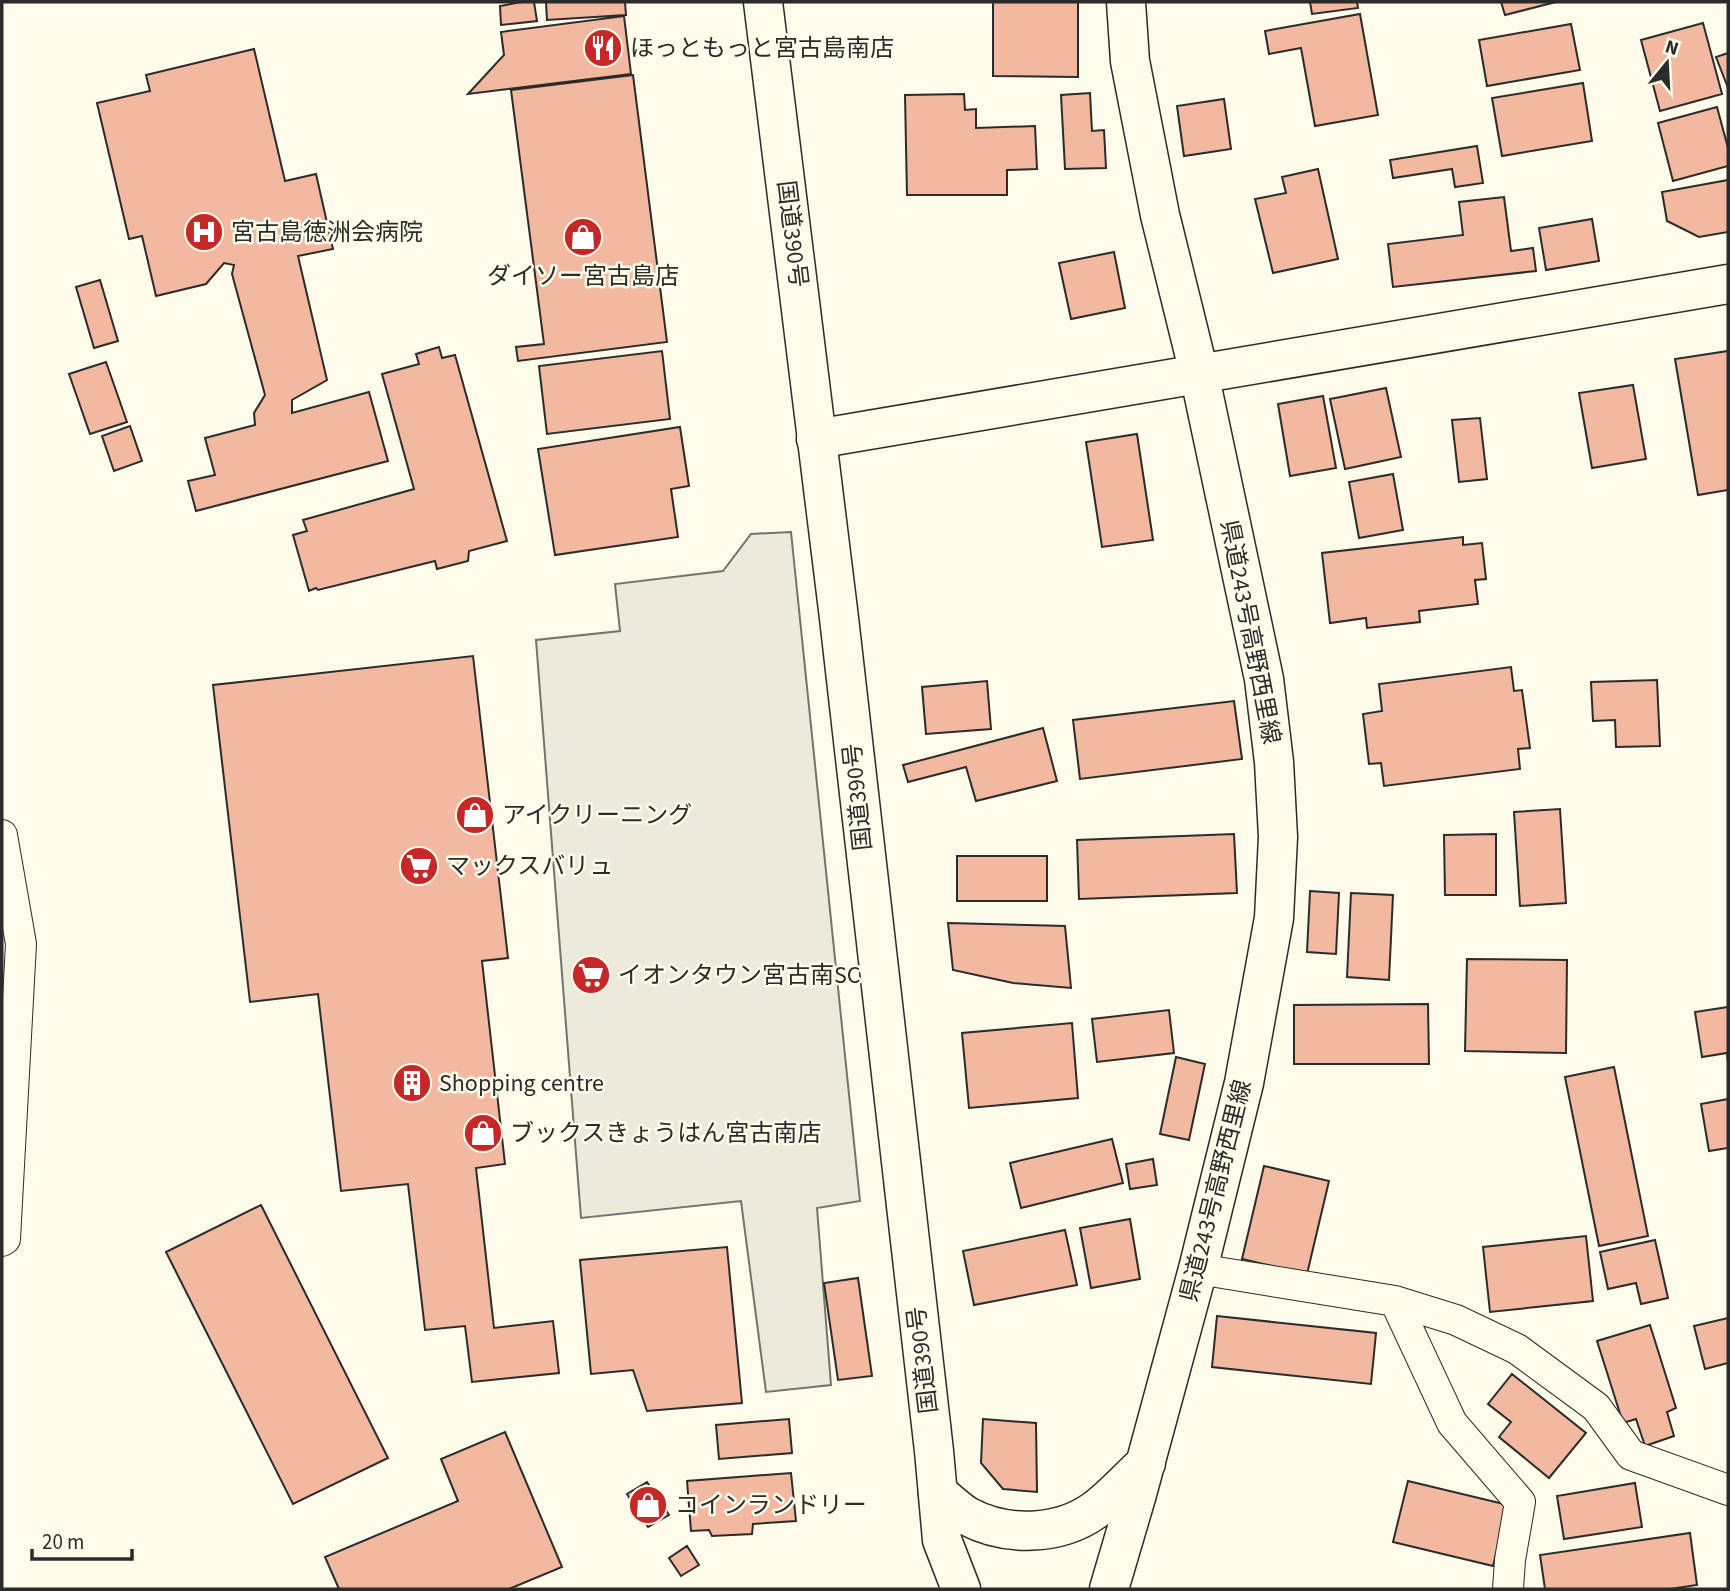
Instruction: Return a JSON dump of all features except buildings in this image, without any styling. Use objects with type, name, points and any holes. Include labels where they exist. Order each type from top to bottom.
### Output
[{"type":"main road","name":"国道390号","points":[[762,2],[816,439],[942,1540],[961,1589]]},
{"type":"main road","name":"県道243号高野西里線","points":[[1109,1589],[1198,1269],[1244,1083],[1274,918],[1278,837],[1274,762],[1264,679],[1199,373],[1160,215],[1132,74],[1126,2]]},
{"type":"main road","points":[[816,439],[1728,284]]},
{"type":"main road","points":[[938,1493],[967,1516],[994,1526],[1034,1532],[1076,1521],[1096,1510],[1146,1463]]},
{"type":"main road","points":[[941,1589],[942,1540]]},
{"type":"street","points":[[2,835],[21,944],[5,1239],[2,1241]]},
{"type":"street","points":[[1198,1269],[1395,1301],[1456,1320],[1517,1349],[1596,1407],[1631,1455],[1728,1490]]},
{"type":"street","points":[[1395,1301],[1452,1423],[1520,1502],[1508,1589]]},
{"type":"shaded area","points":[[791,532],[860,1201],[817,1208],[831,1385],[766,1392],[741,1201],[581,1218],[536,640],[620,631],[615,584],[723,571],[751,534]]},
{"type":"place","name":"ほっともっと宮古島南店","points":[[603,48]]},
{"type":"place","name":"宮古島徳洲会病院","points":[[204,232]]},
{"type":"place","name":"ダイソー宮古島店","points":[[583,237]]},
{"type":"place","name":"アイクリーニング","points":[[475,815]]},
{"type":"place","name":"マックスバリュ","points":[[419,866]]},
{"type":"place","name":"イオンタウン宮古南SC","points":[[591,975]]},
{"type":"place","name":"Shopping centre","points":[[412,1083]]},
{"type":"place","name":"ブックスきょうはん宮古南店","points":[[483,1133]]},
{"type":"place","name":"コインランドリー","points":[[648,1505]]}]
